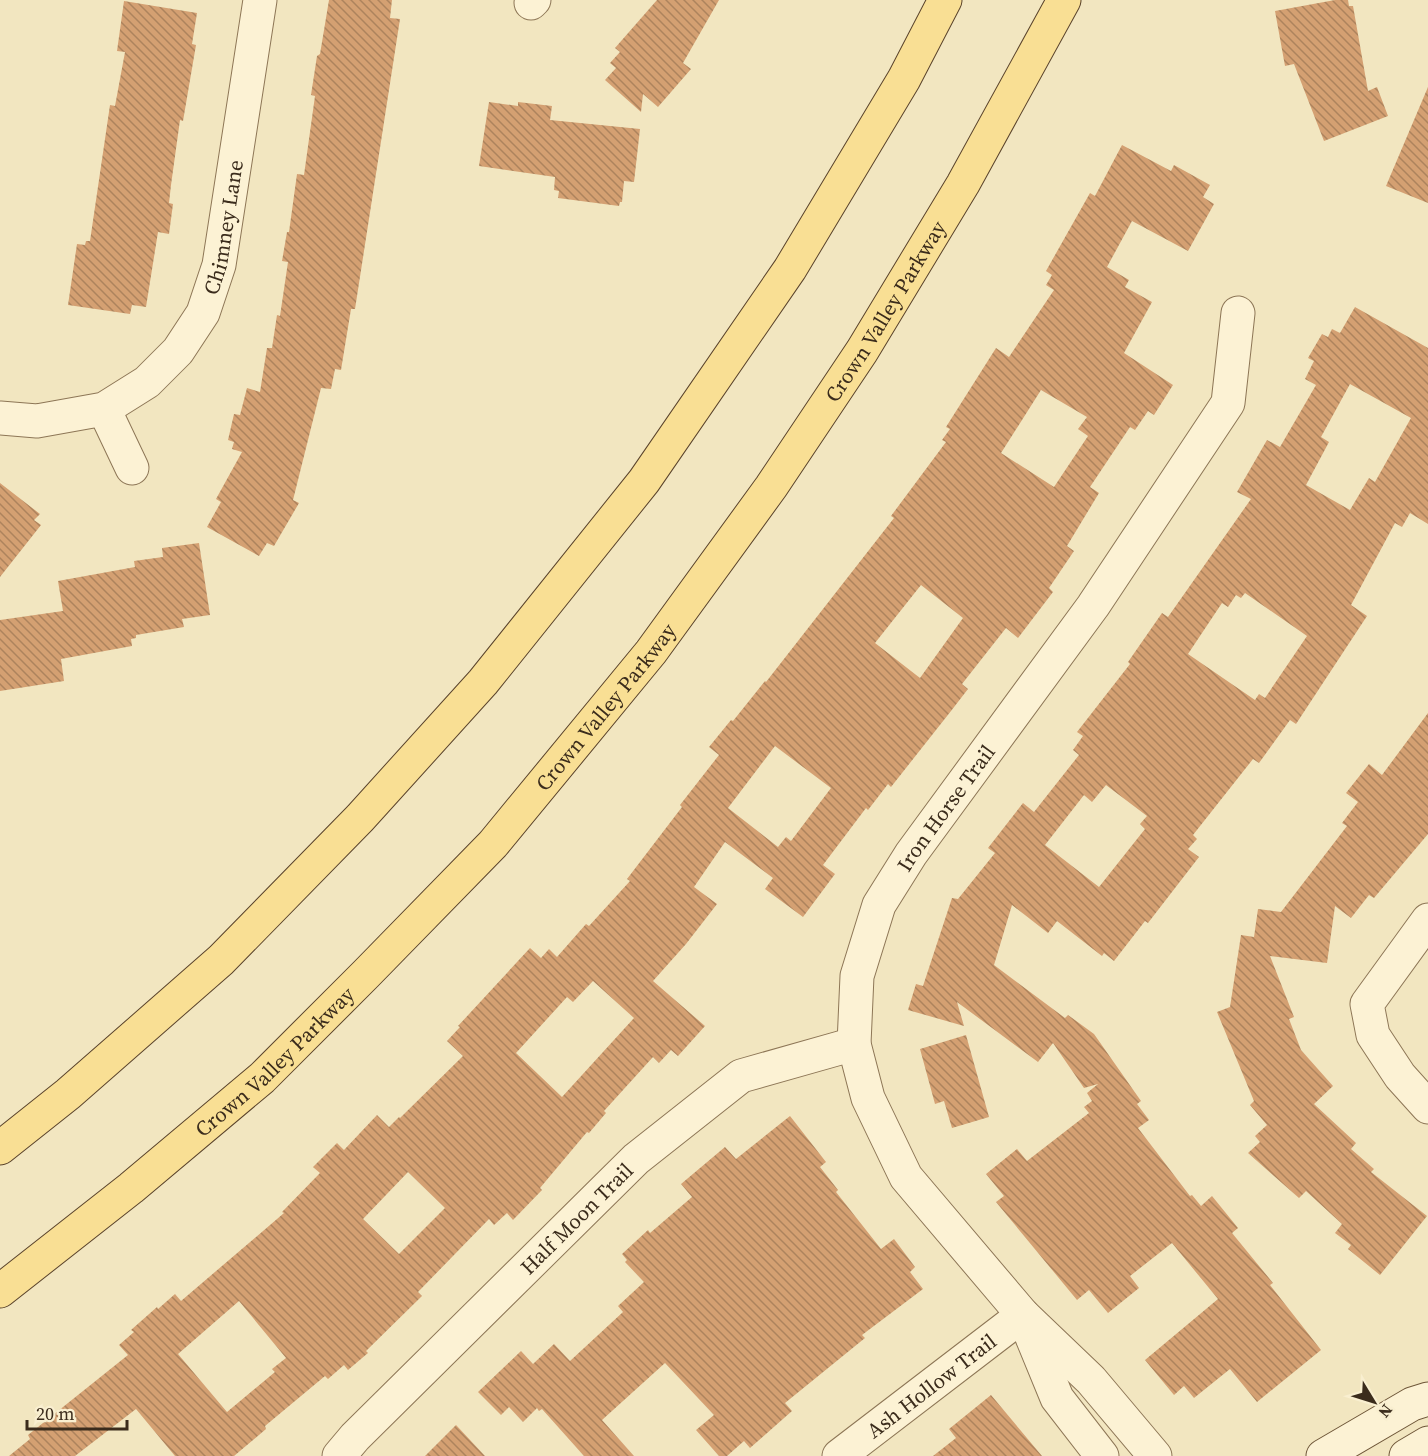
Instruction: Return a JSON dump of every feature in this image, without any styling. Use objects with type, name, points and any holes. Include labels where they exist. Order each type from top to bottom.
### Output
[{"type":"main road","points":[[0,1148],[68,1094],[221,960],[360,818],[483,682],[644,481],[790,269],[904,79],[945,0]]},
{"type":"main road","name":"Crown Valley Parkway","points":[[0,1292],[131,1188],[262,1078],[494,844],[524,808],[651,652],[771,487],[862,351],[963,184],[1064,0]]},
{"type":"street","name":"Chimney Lane","points":[[0,418],[38,421],[104,409],[147,382],[178,351],[202,313],[219,265],[260,0]]},
{"type":"street","name":"Iron Horse Trail","points":[[1155,1456],[1091,1380],[1023,1315],[906,1177],[868,1098],[854,1044],[857,976],[879,905],[911,854],[1093,606],[1228,403],[1238,313]]},
{"type":"street","points":[[104,409],[132,468]]},
{"type":"street","points":[[1428,920],[1366,1004],[1373,1035],[1400,1076],[1428,1107]]},
{"type":"street","name":"Half Moon Trail","points":[[339,1456],[355,1437],[636,1159],[741,1076],[854,1044]]},
{"type":"street","name":"Iron Horse Trail","points":[[1023,1315],[1057,1398],[1102,1456]]},
{"type":"street","name":"Ash Hollow Trail","points":[[839,1456],[1023,1315]]},
{"type":"street","points":[[1323,1456],[1412,1404],[1428,1399]]},
{"type":"street","points":[[1406,1456],[1428,1443]]},
{"type":"building","points":[[329,0],[392,0],[390,18],[400,19],[355,309],[351,309],[341,370],[335,369],[331,389],[321,388],[293,500],[299,503],[274,546],[267,543],[259,556],[207,527],[221,502],[216,499],[242,452],[232,449],[234,442],[228,440],[234,414],[240,415],[247,388],[260,392],[267,348],[272,348],[277,315],[280,316],[288,262],[282,261],[287,232],[289,232],[297,174],[304,175],[315,96],[311,95]]},
{"type":"building","points":[[657,0],[719,0],[683,63],[691,69],[658,107],[643,94],[641,112],[605,80],[616,68],[610,63],[620,52],[615,48]]},
{"type":"building","points":[[1335,0],[1348,0],[1349,6],[1353,6],[1368,91],[1377,87],[1388,116],[1324,141],[1294,64],[1285,66],[1275,11]]},
{"type":"building","points":[[124,1],[197,13],[192,44],[196,45],[183,121],[180,120],[171,185],[169,203],[173,204],[169,234],[158,232],[146,307],[132,305],[130,314],[68,305],[77,244],[85,245],[86,241],[90,241],[110,105],[115,106],[125,52],[117,51]]},
{"type":"building","points":[[1428,87],[1428,203],[1386,186]]},
{"type":"building","points":[[489,102],[518,106],[518,102],[552,106],[550,120],[640,129],[634,182],[624,181],[622,202],[619,206],[558,198],[559,191],[554,190],[555,177],[479,166]]},
{"type":"building","points":[[1122,145],[1171,171],[1174,165],[1210,185],[1203,197],[1214,204],[1188,251],[1132,221],[1107,267],[1129,280],[1125,287],[1152,302],[1124,353],[1173,385],[1154,415],[1148,411],[1135,430],[1130,427],[1090,487],[1099,493],[1067,546],[1074,551],[1049,588],[1053,592],[1018,638],[1006,628],[962,684],[968,689],[951,711],[891,787],[888,784],[868,810],[866,808],[823,865],[835,874],[803,917],[765,889],[773,878],[725,842],[694,887],[717,904],[653,981],[705,1026],[678,1056],[671,1050],[659,1063],[653,1057],[604,1111],[606,1113],[540,1188],[542,1190],[513,1220],[507,1213],[494,1225],[489,1219],[418,1292],[422,1296],[366,1351],[368,1353],[348,1370],[344,1365],[328,1379],[325,1376],[265,1426],[266,1429],[234,1456],[175,1456],[136,1409],[75,1456],[9,1456],[30,1439],[28,1435],[128,1355],[119,1345],[134,1332],[131,1330],[157,1307],[158,1309],[175,1294],[181,1301],[284,1213],[282,1212],[320,1173],[313,1167],[337,1143],[344,1150],[377,1115],[389,1127],[400,1118],[463,1056],[447,1041],[530,948],[541,958],[549,949],[557,957],[586,924],[589,926],[630,881],[627,879],[719,755],[709,747],[766,682],[894,518],[891,516],[946,442],[942,440],[950,429],[946,427],[996,348],[1009,357],[1054,290],[1046,285],[1052,275],[1046,271],[1090,193],[1095,196]],"holes":[[[1041,390],[1087,417],[1078,429],[1088,436],[1054,487],[1001,453]],[[921,585],[963,618],[920,678],[875,643]],[[775,746],[831,788],[791,841],[786,837],[778,847],[728,808]],[[593,981],[634,1018],[562,1097],[516,1053],[567,997],[573,1002]],[[408,1172],[445,1208],[399,1254],[363,1219]],[[239,1301],[286,1358],[272,1369],[275,1372],[227,1412],[178,1354]]]},
{"type":"building","points":[[1355,307],[1428,348],[1428,524],[1410,513],[1402,527],[1395,523],[1351,605],[1367,616],[1296,724],[1290,720],[1259,763],[1253,759],[1193,835],[1197,839],[1188,849],[1199,857],[1148,923],[1145,921],[1114,961],[1104,953],[1102,956],[1057,921],[1048,933],[1012,905],[994,965],[1065,1018],[1068,1015],[1094,1034],[1141,1101],[1137,1104],[1149,1120],[1138,1128],[1190,1196],[1192,1195],[1201,1206],[1212,1196],[1238,1228],[1232,1233],[1273,1283],[1270,1285],[1321,1350],[1257,1402],[1230,1369],[1194,1398],[1184,1386],[1174,1395],[1145,1360],[1218,1299],[1172,1243],[1130,1276],[1139,1288],[1108,1313],[1089,1290],[1077,1300],[996,1202],[1004,1196],[986,1174],[1017,1149],[1027,1161],[1089,1113],[1084,1107],[1092,1101],[1087,1093],[1098,1084],[1084,1088],[1053,1043],[1038,1062],[957,1002],[964,1026],[908,1010],[916,984],[923,986],[952,898],[958,899],[995,853],[988,848],[1023,803],[1034,812],[1079,755],[1073,750],[1083,736],[1077,732],[1130,664],[1128,662],[1162,613],[1168,617],[1251,499],[1237,492],[1267,440],[1280,447],[1316,385],[1305,379],[1314,361],[1308,358],[1322,334],[1328,337],[1332,329],[1340,333]],"holes":[[[1350,384],[1411,418],[1375,482],[1369,478],[1350,510],[1306,485],[1329,442],[1321,437]],[[1245,593],[1307,636],[1265,698],[1259,694],[1255,700],[1188,654],[1222,603],[1228,607],[1236,595],[1241,598]],[[1106,785],[1147,816],[1140,824],[1145,829],[1099,887],[1045,845],[1084,795],[1092,802]]]},
{"type":"building","points":[[0,483],[40,514],[34,520],[41,525],[0,577]]},
{"type":"building","points":[[199,543],[210,615],[182,619],[184,627],[136,635],[136,638],[131,639],[132,646],[61,659],[64,681],[0,691],[0,620],[63,611],[58,581],[135,567],[134,561],[163,557],[162,548]]},
{"type":"building","points":[[1428,713],[1428,834],[1374,898],[1369,895],[1351,918],[1335,906],[1327,963],[1270,956],[1294,1017],[1289,1019],[1301,1050],[1333,1086],[1314,1104],[1356,1143],[1351,1149],[1374,1169],[1371,1172],[1427,1216],[1380,1275],[1348,1249],[1351,1245],[1335,1233],[1342,1224],[1306,1191],[1299,1198],[1248,1153],[1260,1142],[1255,1136],[1267,1125],[1250,1105],[1254,1101],[1217,1012],[1230,1007],[1241,935],[1254,937],[1258,909],[1281,912],[1347,826],[1342,823],[1358,802],[1346,793],[1369,764],[1382,775]]},
{"type":"building","points":[[966,1035],[989,1117],[952,1128],[944,1101],[935,1104],[920,1049]]},
{"type":"building","points":[[790,1116],[826,1162],[820,1167],[838,1190],[836,1192],[881,1249],[894,1239],[915,1267],[910,1272],[923,1289],[862,1335],[865,1338],[785,1403],[792,1411],[750,1448],[744,1441],[727,1456],[719,1456],[696,1430],[714,1415],[665,1363],[602,1420],[634,1456],[584,1456],[542,1409],[539,1411],[537,1408],[523,1422],[509,1407],[501,1415],[478,1392],[521,1351],[533,1364],[554,1344],[570,1361],[623,1312],[618,1306],[644,1282],[625,1262],[627,1260],[622,1254],[648,1230],[650,1233],[692,1197],[681,1184],[725,1147],[736,1159]]},
{"type":"building","points":[[991,1395],[1042,1456],[933,1456],[956,1438],[949,1429]]},
{"type":"building","points":[[456,1425],[485,1456],[425,1456]]}]
